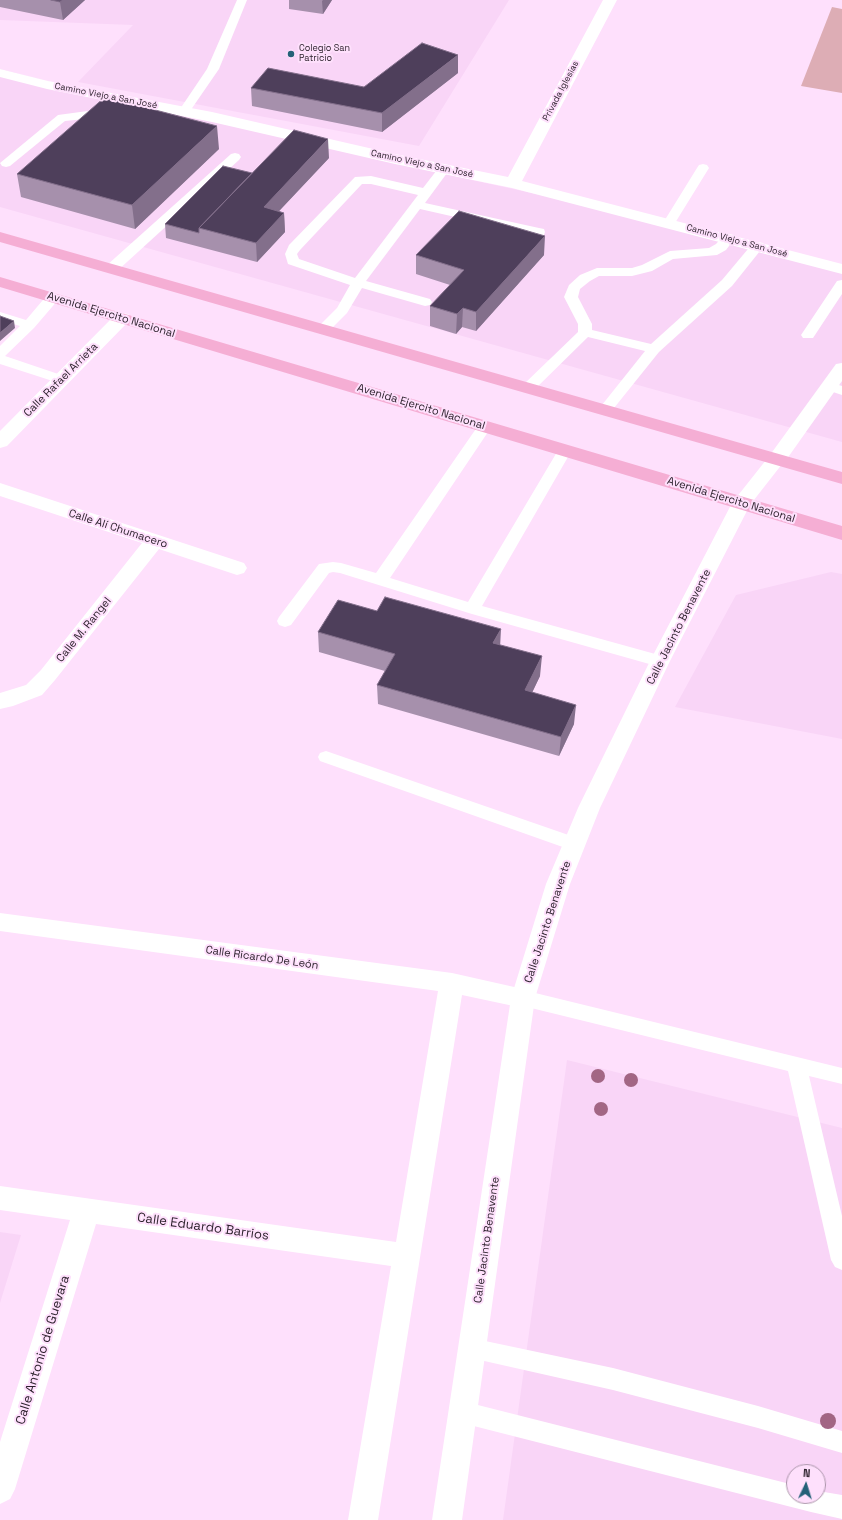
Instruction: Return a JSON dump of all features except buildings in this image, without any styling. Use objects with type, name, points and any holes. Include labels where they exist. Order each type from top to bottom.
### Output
[{"type":"main road","points":[[0,237],[842,478]]},
{"type":"main road","name":"Avenida Ejercito Nacional","points":[[0,282],[842,533]]},
{"type":"street","name":"Privada Iglesias","points":[[512,183],[610,0]]},
{"type":"street","name":"Camino Viejo a San José","points":[[0,73],[188,118],[212,117],[512,183],[842,268]]},
{"type":"street","name":"Calle Rafael Arrieta","points":[[0,442],[122,318]]},
{"type":"street","name":"Calle Jacinto Benavente","points":[[447,1520],[523,998],[558,884],[589,808],[660,661],[742,503],[836,389],[842,368]]},
{"type":"street","name":"Calle Alí Chumacero","points":[[0,489],[237,568]]},
{"type":"street","name":"Calle M. Rangel","points":[[0,701],[5,701],[34,690],[48,675],[155,541]]},
{"type":"street","name":"Calle Ricardo De León","points":[[0,922],[452,984],[523,998]]},
{"type":"street","points":[[363,1520],[452,984]]},
{"type":"street","name":"Calle Eduardo Barrios","points":[[0,1198],[407,1256]]},
{"type":"street","name":"Calle Antonio de Guevara","points":[[0,1489],[87,1210]]},
{"type":"lane","points":[[188,118],[214,69],[242,0]]},
{"type":"lane","points":[[6,163],[62,118],[94,114],[117,119]]},
{"type":"lane","points":[[111,269],[235,157]]},
{"type":"lane","points":[[670,223],[703,168]]},
{"type":"lane","points":[[323,330],[342,310],[358,283],[427,194],[444,169]]},
{"type":"lane","points":[[425,302],[299,264],[292,258],[291,254],[294,248],[359,180],[371,180],[427,194]]},
{"type":"lane","points":[[417,205],[539,232]]},
{"type":"lane","points":[[528,388],[580,339],[585,332],[585,324],[571,297],[574,288],[585,278],[597,272],[632,272],[646,268],[670,254],[712,252],[729,238]]},
{"type":"lane","points":[[605,410],[654,349],[727,283],[758,246]]},
{"type":"lane","points":[[808,335],[842,284]]},
{"type":"lane","points":[[0,354],[53,298]]},
{"type":"lane","points":[[0,316],[29,325]]},
{"type":"lane","points":[[585,332],[654,349]]},
{"type":"lane","points":[[0,359],[62,380]]},
{"type":"lane","points":[[380,580],[485,426]]},
{"type":"lane","points":[[472,609],[565,450]]},
{"type":"lane","points":[[285,621],[324,568],[333,566],[472,609],[660,661]]},
{"type":"lane","points":[[326,757],[574,844]]},
{"type":"lane","points":[[523,998],[842,1076]]},
{"type":"lane","points":[[796,1064],[842,1260]]},
{"type":"lane","points":[[471,1348],[613,1379],[758,1417],[842,1442]]},
{"type":"lane","points":[[462,1412],[796,1498],[842,1507]]},
{"type":"shaded area","name":"Colegio San Patricio","points":[[0,0],[509,0],[419,146],[78,82],[133,25],[0,20]]},
{"type":"shaded area","points":[[832,7],[842,9],[842,93],[801,86]]},
{"type":"shaded area","points":[[0,69],[90,92],[412,167],[638,216],[842,272],[842,442],[0,207]]},
{"type":"shaded area","points":[[831,572],[842,574],[842,739],[675,707],[736,595]]},
{"type":"shaded area","points":[[567,1060],[842,1128],[842,1520],[503,1520]]},
{"type":"shaded area","points":[[0,1232],[21,1235],[0,1303]]},
{"type":"place","name":"Colegio San Patricio","points":[[291,54]]}]
